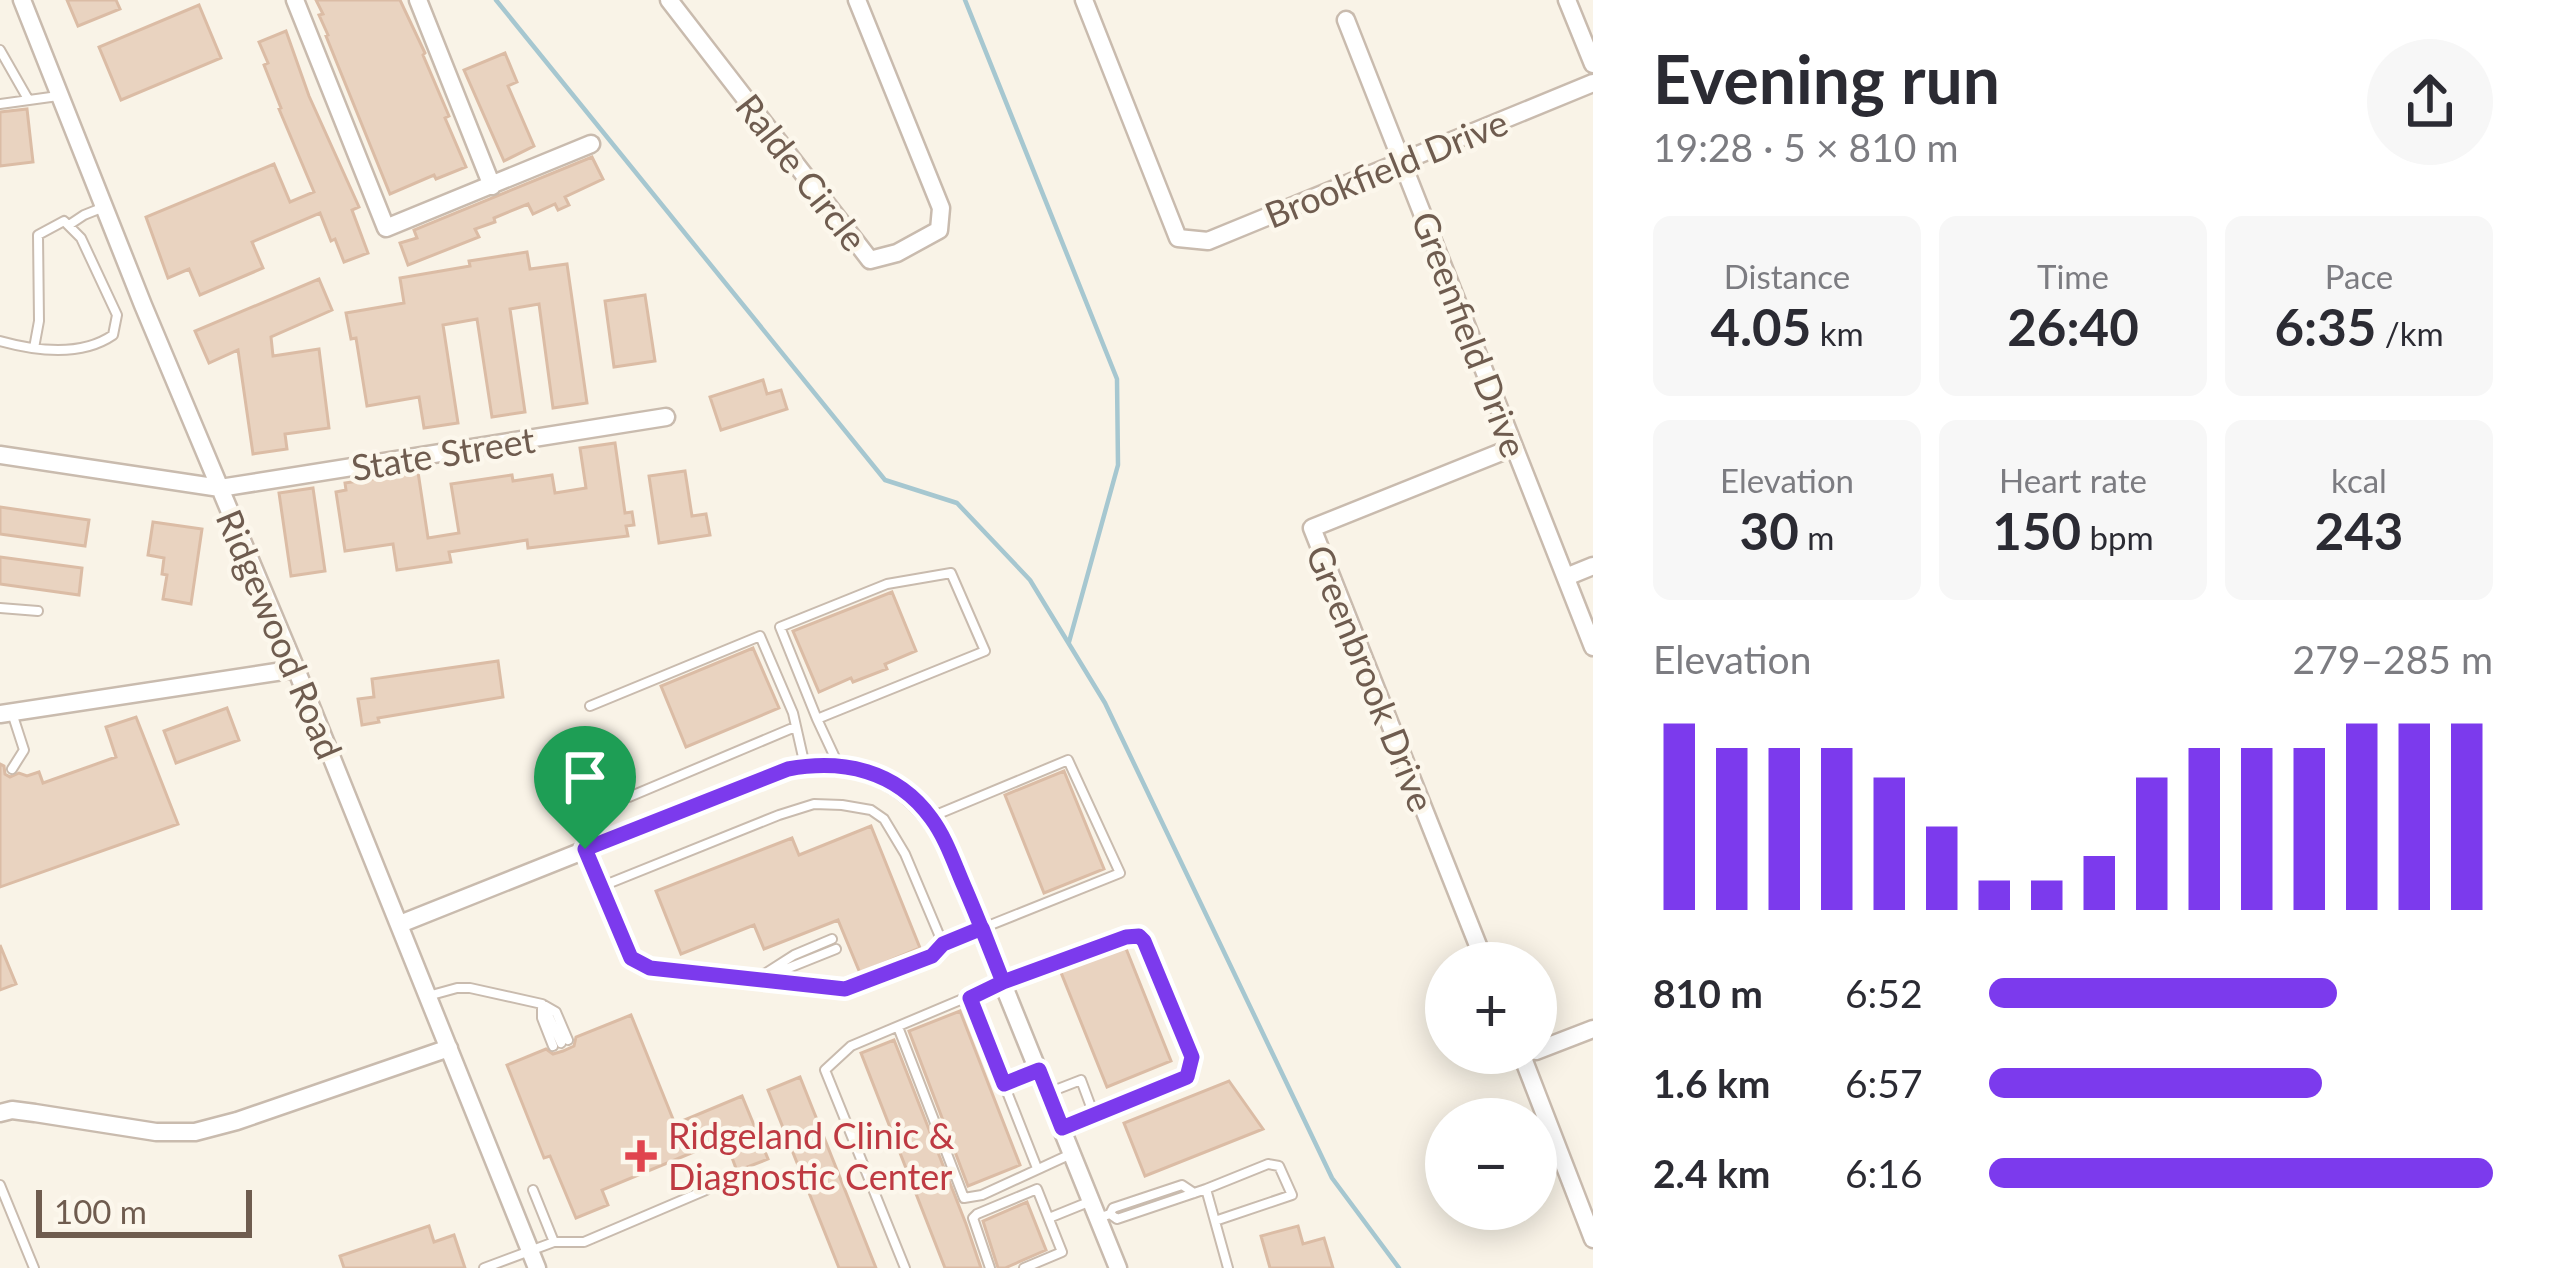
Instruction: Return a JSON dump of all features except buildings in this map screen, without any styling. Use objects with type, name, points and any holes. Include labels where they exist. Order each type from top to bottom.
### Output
[{"type":"street","name":"Ridgewood Road","points":[[22,0],[533,1260]]},
{"type":"street","points":[[295,0],[386,228],[591,144]]},
{"type":"street","points":[[418,0],[492,186]]},
{"type":"street","name":"Ralde Circle","points":[[669,0],[870,260],[897,253],[939,230],[941,208],[857,0]]},
{"type":"street","name":"Brookfield Drive","points":[[1084,0],[1178,238],[1208,241],[1593,83]]},
{"type":"street","points":[[1567,0],[1593,64]]},
{"type":"street","name":"Greenfield Drive","points":[[1346,20],[1593,647]]},
{"type":"street","name":"State Street","points":[[0,454],[220,488],[666,417]]},
{"type":"street","name":"Greenbrook Drive","points":[[1477,942],[1312,528],[1514,447]]},
{"type":"street","points":[[1566,577],[1593,566]]},
{"type":"street","points":[[6,713],[296,669]]},
{"type":"street","points":[[400,924],[760,779],[821,764],[879,776],[931,817],[945,841],[1072,1154],[1100,1211],[1114,1267]]},
{"type":"street","points":[[1557,1042],[1593,1029]]},
{"type":"street","points":[[0,1113],[35,1113],[156,1132],[195,1132],[449,1048]]},
{"type":"street","points":[[1535,1074],[1593,1239]]},
{"type":"lane","points":[[0,50],[28,100]]},
{"type":"lane","points":[[0,104],[60,96]]},
{"type":"lane","points":[[69,226],[104,207]]},
{"type":"lane","points":[[0,341],[34,348],[82,348],[113,335],[117,315],[81,238],[64,221],[38,236],[39,321],[34,348]]},
{"type":"lane","points":[[818,719],[985,651],[950,574],[887,584],[779,627],[818,719],[839,766]]},
{"type":"lane","points":[[0,608],[38,611]]},
{"type":"lane","points":[[590,706],[760,636],[793,713],[805,766]]},
{"type":"lane","points":[[6,713],[24,750],[12,769]]},
{"type":"lane","points":[[629,797],[795,727]]},
{"type":"lane","points":[[585,849],[631,958],[650,968],[845,989],[932,956],[943,944],[1120,872],[1068,760],[931,817]]},
{"type":"lane","points":[[600,887],[779,815],[814,804],[842,805],[871,810],[884,819],[905,854],[943,944]]},
{"type":"lane","points":[[904,1268],[825,1070],[851,1046],[1003,982],[1139,936],[1192,1057],[1187,1077],[1062,1128]]},
{"type":"lane","points":[[754,981],[834,944]]},
{"type":"lane","points":[[428,996],[470,988],[542,1004],[556,1012],[561,1043],[542,1018],[542,1004]]},
{"type":"lane","points":[[970,998],[1037,1168]]},
{"type":"lane","points":[[898,1027],[964,1198],[982,1195],[1072,1154]]},
{"type":"lane","points":[[1004,1084],[1039,1070]]},
{"type":"lane","points":[[1048,1093],[1081,1080],[1094,1115]]},
{"type":"lane","points":[[1100,1211],[1117,1219],[1268,1164],[1279,1166],[1292,1196],[1215,1221]]},
{"type":"lane","points":[[0,1185],[34,1268]]},
{"type":"lane","points":[[1048,1218],[1113,1208],[1182,1185],[1194,1193]]},
{"type":"lane","points":[[990,1268],[973,1223],[977,1214],[1037,1189],[1062,1252],[1024,1268]]},
{"type":"lane","points":[[533,1190],[554,1242]]},
{"type":"lane","points":[[484,1268],[533,1260],[554,1242],[584,1242],[706,1190]]},
{"type":"lane","points":[[1206,1190],[1228,1268]]},
{"type":"lane","points":[[1147,1196],[1151,1208]]},
{"type":"waterway","points":[[496,0],[885,480],[957,503],[1030,580],[1105,703],[1332,1178],[1399,1268]]},
{"type":"waterway","points":[[965,0],[1117,379],[1118,465],[1069,642]]},
{"type":"place","name":"Ridgeland Clinic & Diagnostic Center","points":[[641,1156]]},
{"type":"route","points":[[585,849],[631,958],[650,968],[845,989],[932,956],[943,944],[982,928],[1003,982],[970,998],[1004,1084],[1039,1070],[1062,1128],[1187,1077],[1192,1057],[1139,936],[1003,982],[982,928],[945,841],[931,817],[879,776],[821,764],[788,769],[585,849]]}]
